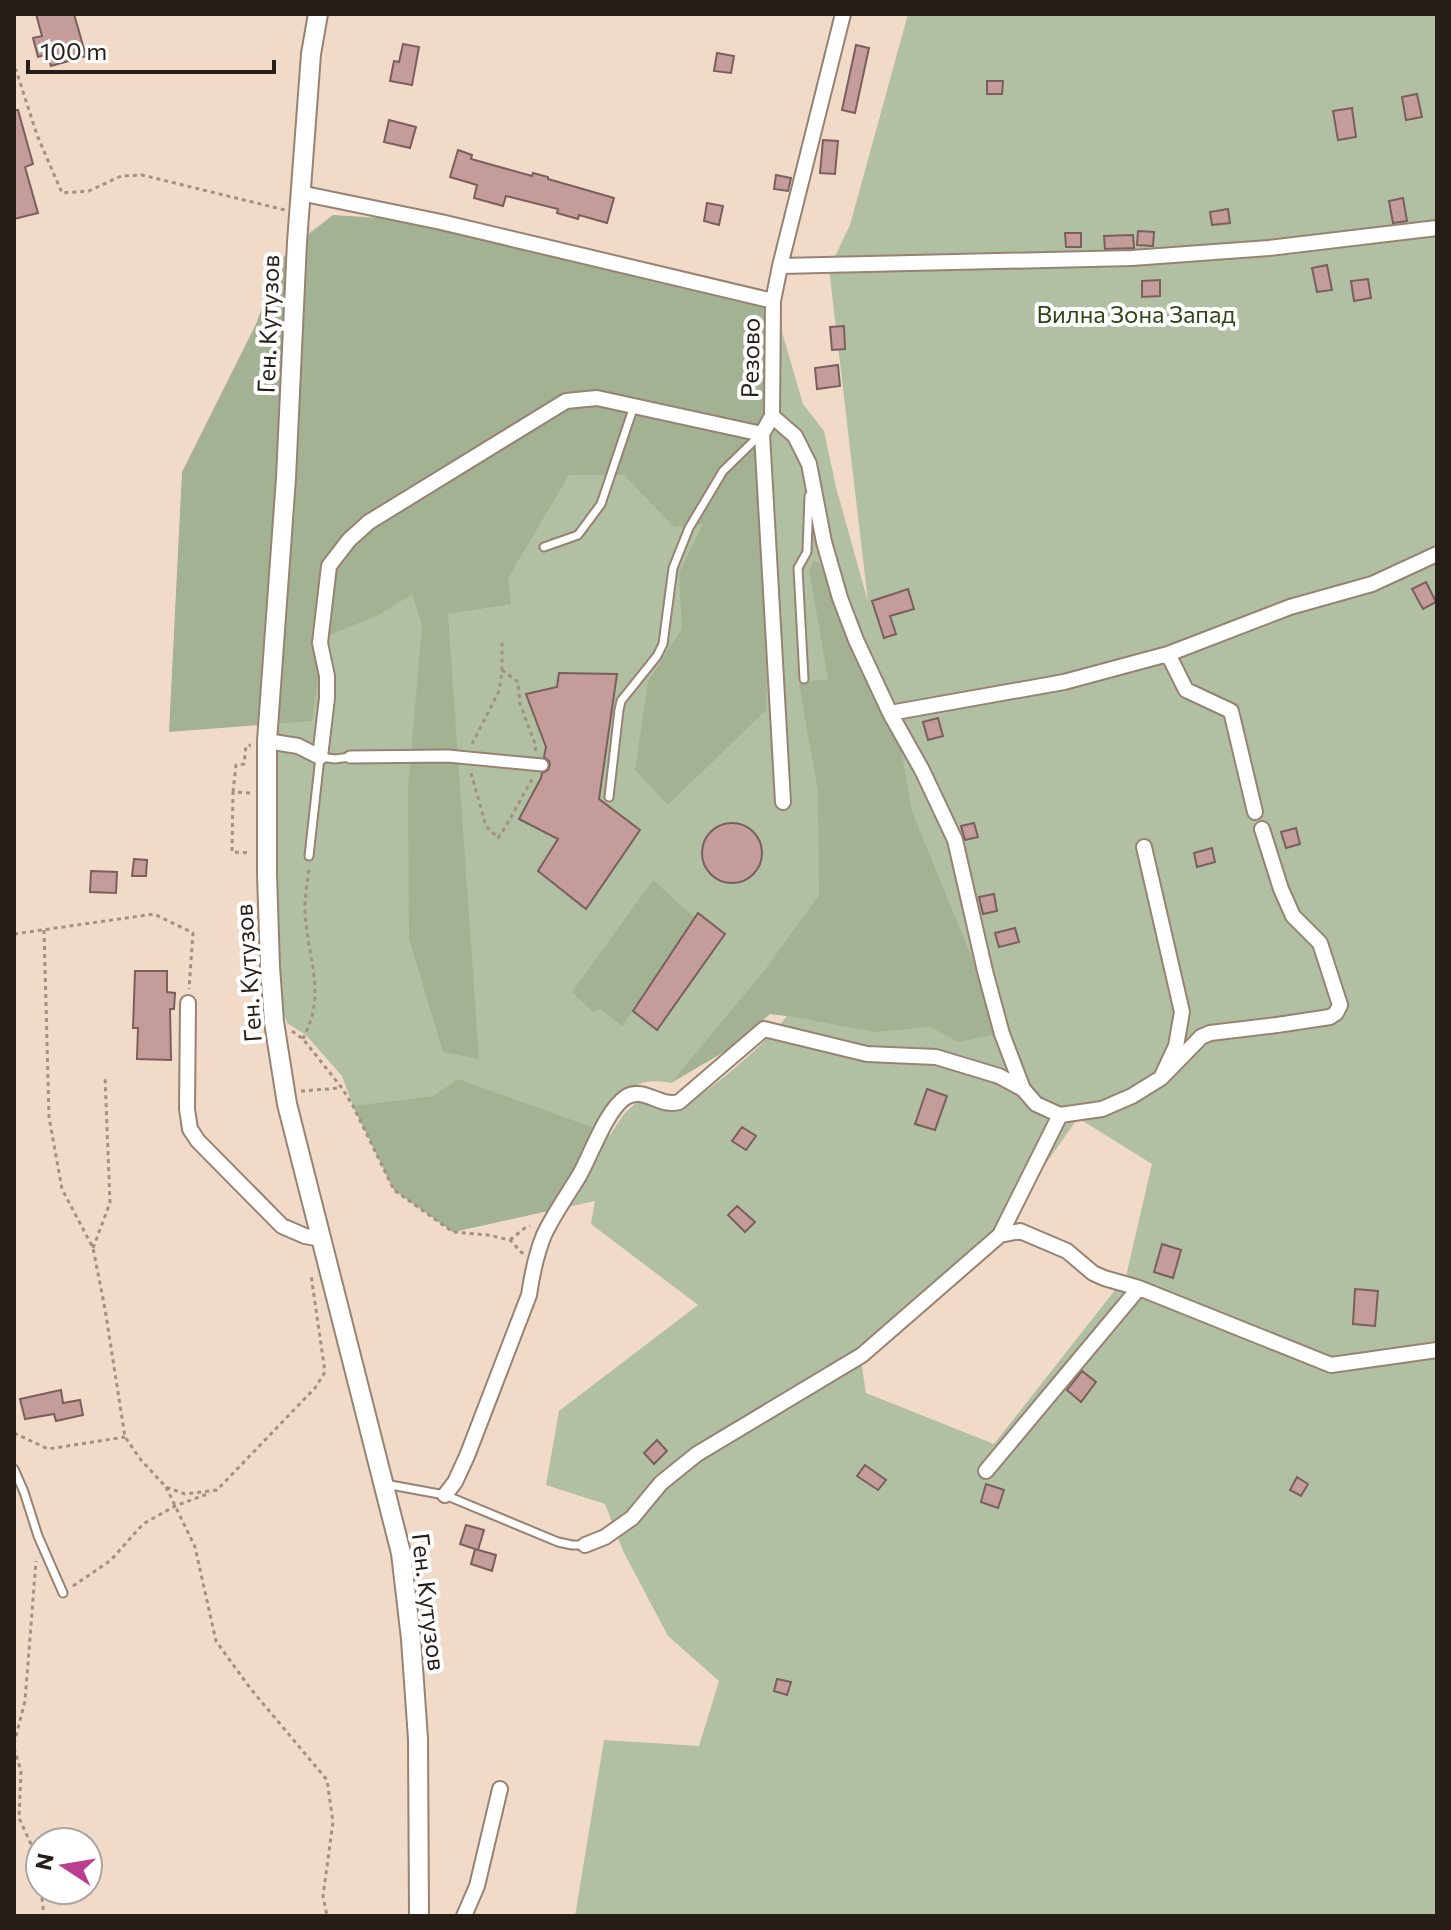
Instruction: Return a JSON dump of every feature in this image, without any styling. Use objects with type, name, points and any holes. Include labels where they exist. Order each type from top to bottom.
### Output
[{"type":"street","name":"Ген. Кутузов","points":[[318,14],[311,54],[300,193],[286,478],[267,741],[270,967],[274,1022],[285,1092],[401,1553],[418,1739],[419,1916]]},
{"type":"street","points":[[773,301],[843,14]]},
{"type":"street","name":"Резово","points":[[300,193],[441,222],[773,301],[772,416],[762,434],[783,802]]},
{"type":"street","points":[[780,266],[1132,258],[1269,248],[1437,228]]},
{"type":"street","points":[[267,741],[298,746],[320,757],[327,698],[327,676],[320,643],[329,566],[349,540],[369,522],[566,401],[597,398],[762,434]]},
{"type":"street","points":[[772,416],[795,436],[809,464],[824,542],[856,640],[955,840],[1002,1034],[1023,1089],[1036,1104],[1060,1115],[1102,1109],[1132,1096],[1161,1078],[1201,1037],[1210,1033],[1330,1017],[1336,1013],[1340,1005],[1320,943],[1293,916],[1262,829]]},
{"type":"street","points":[[890,713],[1064,682],[1168,654],[1290,607],[1372,584],[1437,554]]},
{"type":"street","points":[[1168,654],[1186,690],[1231,711],[1255,812]]},
{"type":"street","points":[[350,757],[457,757],[538,765]]},
{"type":"street","points":[[1144,847],[1182,1012],[1176,1046],[1161,1078]]},
{"type":"street","points":[[188,1003],[187,1109],[190,1129],[198,1141],[282,1226],[321,1239]]},
{"type":"street","points":[[445,1495],[467,1456],[529,1295],[547,1228],[616,1106],[627,1097],[635,1093],[672,1104],[679,1102],[764,1029],[867,1054],[936,1057],[999,1076],[1023,1089]]},
{"type":"street","points":[[585,1545],[605,1537],[632,1518],[661,1483],[697,1454],[862,1355],[1000,1235],[1060,1115]]},
{"type":"street","points":[[1000,1235],[1020,1231],[1067,1251],[1093,1273],[1139,1288],[1331,1365],[1437,1350]]},
{"type":"street","points":[[986,1471],[1139,1288]]},
{"type":"street","points":[[464,1916],[477,1886],[500,1789]]},
{"type":"lane","points":[[544,547],[578,535],[601,504],[634,406]]},
{"type":"lane","points":[[609,797],[619,710],[625,696],[663,644],[673,568],[689,528],[723,471],[762,434]]},
{"type":"lane","points":[[804,679],[798,568],[808,544],[809,464]]},
{"type":"lane","points":[[309,856],[320,757],[350,757]]},
{"type":"lane","points":[[14,1469],[63,1593]]},
{"type":"lane","points":[[383,1483],[445,1495],[558,1542],[585,1545]]},
{"type":"path","points":[[14,69],[62,193],[89,191],[121,176],[142,175],[300,213]]},
{"type":"path","points":[[502,642],[499,691],[470,747],[457,757],[469,766],[486,826],[498,838],[538,765],[536,746],[520,704],[518,682],[502,670]]},
{"type":"path","points":[[267,741],[246,746],[244,764],[236,765],[232,852],[267,853]]},
{"type":"path","points":[[233,792],[266,794]]},
{"type":"path","points":[[303,1039],[313,1015],[314,997],[305,904],[309,856]]},
{"type":"path","points":[[14,934],[154,914],[193,933],[188,1003]]},
{"type":"path","points":[[44,930],[49,1117],[62,1189],[93,1248],[125,1437],[166,1487],[195,1547],[216,1641],[250,1688],[327,1780],[333,1822],[323,1896],[327,1916]]},
{"type":"path","points":[[274,1022],[303,1039],[342,1088],[394,1190],[453,1232],[510,1240],[525,1228],[547,1228]]},
{"type":"path","points":[[93,1248],[110,1203],[105,1077]]},
{"type":"path","points":[[285,1092],[342,1088]]},
{"type":"path","points":[[63,1593],[111,1560],[143,1524],[175,1506],[217,1490],[315,1388],[325,1372],[310,1266]]},
{"type":"path","points":[[14,1433],[48,1449],[125,1437]]},
{"type":"path","points":[[166,1487],[185,1494],[217,1490]]},
{"type":"path","points":[[24,1829],[19,1818],[21,1771],[14,1746],[25,1701],[38,1536]]},
{"type":"green space","name":"Вилна Зона Запад","points":[[908,14],[1437,14],[1437,1916],[575,1916],[604,1740],[699,1746],[719,1681],[668,1636],[623,1551],[605,1504],[546,1485],[559,1411],[698,1305],[591,1224],[595,1201],[453,1232],[394,1190],[353,1106],[342,1076],[306,1035],[287,1023],[273,1002],[267,874],[297,242],[333,215],[773,301],[803,404],[824,431],[868,602],[829,269],[850,225]],"holes":[[[770,1014],[787,1016],[737,1066],[681,1109],[639,1100],[623,1115],[610,1135],[603,1131],[621,1099],[635,1086],[656,1081],[671,1083],[732,1047]],[[1078,1118],[1152,1164],[1126,1276],[994,1444],[866,1393],[861,1361],[983,1253]]]},
{"type":"green space","points":[[333,215],[441,222],[773,301],[766,710],[668,805],[635,770],[648,681],[682,629],[679,573],[703,524],[674,527],[624,475],[569,475],[508,578],[511,604],[448,614],[479,1059],[443,1052],[409,939],[408,789],[422,625],[412,594],[379,615],[324,637],[312,721],[169,732],[182,472],[256,324],[280,260]]},
{"type":"green space","points":[[814,561],[821,564],[857,656],[900,743],[912,812],[1003,1033],[958,1042],[930,1027],[876,1032],[770,1014],[732,1047],[671,1083],[764,971],[819,895],[818,792],[799,683],[828,679],[809,569]]},
{"type":"green space","points":[[653,880],[695,918],[622,1026],[600,1009],[593,1012],[572,992]]},
{"type":"green space","points":[[458,1079],[603,1131],[560,1208],[453,1232],[394,1190],[353,1106],[434,1096]]},
{"type":"building","points":[[36,14],[74,14],[86,56],[51,66],[47,54],[38,57],[33,38],[42,36]]},
{"type":"building","points":[[403,44],[419,47],[412,85],[390,81],[394,61],[399,62]]},
{"type":"building","points":[[856,45],[869,48],[855,113],[842,110]]},
{"type":"building","points":[[717,53],[734,56],[731,73],[714,71]]},
{"type":"building","points":[[987,81],[1003,81],[1002,94],[987,94]]},
{"type":"building","points":[[1417,94],[1422,117],[1406,120],[1402,97]]},
{"type":"building","points":[[1352,108],[1356,137],[1338,140],[1333,111]]},
{"type":"building","points":[[14,110],[18,110],[33,164],[25,167],[38,213],[14,219]]},
{"type":"building","points":[[389,120],[416,127],[410,148],[384,142]]},
{"type":"building","points":[[823,140],[838,141],[835,174],[820,173]]},
{"type":"building","points":[[458,150],[472,155],[471,159],[532,176],[533,173],[548,177],[614,198],[607,223],[579,215],[578,219],[557,213],[558,209],[506,196],[503,206],[474,198],[477,185],[450,177]]},
{"type":"building","points":[[776,175],[791,178],[788,191],[774,189]]},
{"type":"building","points":[[1403,198],[1407,221],[1393,223],[1389,201]]},
{"type":"building","points":[[707,203],[723,206],[719,225],[704,221]]},
{"type":"building","points":[[1228,209],[1230,223],[1212,225],[1210,212]]},
{"type":"building","points":[[1138,231],[1154,232],[1153,246],[1137,245]]},
{"type":"building","points":[[1065,233],[1081,233],[1081,247],[1066,247]]},
{"type":"building","points":[[1133,235],[1134,248],[1105,249],[1104,236]]},
{"type":"building","points":[[1327,265],[1332,290],[1317,292],[1312,268]]},
{"type":"building","points":[[1368,279],[1371,298],[1354,301],[1351,281]]},
{"type":"building","points":[[1160,280],[1160,296],[1142,297],[1142,281]]},
{"type":"building","points":[[844,326],[845,349],[832,350],[830,327]]},
{"type":"building","points":[[838,365],[840,386],[817,389],[815,368]]},
{"type":"building","points":[[1426,582],[1436,602],[1423,609],[1412,589]]},
{"type":"building","points":[[908,589],[914,609],[890,616],[896,634],[884,638],[872,601]]},
{"type":"building","points":[[559,673],[617,674],[599,799],[640,830],[586,909],[538,871],[558,839],[519,819],[542,773],[550,765],[544,757],[546,747],[526,694],[557,687]]},
{"type":"building","points":[[938,718],[943,736],[928,740],[923,722]]},
{"type":"building","points":[[732,823],[744,825],[753,832],[760,841],[760,865],[753,874],[744,881],[732,883],[720,881],[711,874],[704,865],[702,853],[704,841],[711,832],[720,825]]},
{"type":"building","points":[[974,823],[978,837],[965,840],[961,826]]},
{"type":"building","points":[[1296,828],[1300,844],[1286,848],[1281,832]]},
{"type":"building","points":[[1212,848],[1215,862],[1197,867],[1194,853]]},
{"type":"building","points":[[134,859],[147,860],[146,876],[132,876]]},
{"type":"building","points":[[91,871],[117,872],[116,893],[90,892]]},
{"type":"building","points":[[994,894],[997,911],[983,914],[979,897]]},
{"type":"building","points":[[698,913],[725,934],[657,1030],[633,1011]]},
{"type":"building","points":[[1015,928],[1019,942],[999,947],[995,933]]},
{"type":"building","points":[[135,971],[167,971],[167,992],[175,993],[174,1009],[170,1009],[171,1060],[137,1059],[138,1028],[133,1028]]},
{"type":"building","points":[[927,1089],[947,1096],[935,1130],[915,1124]]},
{"type":"building","points":[[742,1127],[756,1136],[746,1150],[732,1141]]},
{"type":"building","points":[[737,1206],[755,1222],[745,1232],[728,1215]]},
{"type":"building","points":[[1162,1244],[1181,1250],[1173,1278],[1154,1272]]},
{"type":"building","points":[[1355,1289],[1378,1291],[1375,1326],[1353,1324]]},
{"type":"building","points":[[1082,1371],[1096,1382],[1081,1402],[1067,1390]]},
{"type":"building","points":[[61,1390],[63,1403],[80,1400],[83,1415],[56,1421],[54,1414],[25,1419],[20,1399]]},
{"type":"building","points":[[657,1440],[667,1451],[654,1464],[644,1453]]},
{"type":"building","points":[[865,1465],[886,1480],[878,1490],[857,1476]]},
{"type":"building","points":[[1297,1477],[1308,1484],[1301,1496],[1290,1490]]},
{"type":"building","points":[[986,1484],[1004,1490],[998,1508],[981,1502]]},
{"type":"building","points":[[466,1525],[484,1530],[478,1550],[460,1544]]},
{"type":"building","points":[[475,1549],[496,1555],[492,1571],[471,1564]]},
{"type":"building","points":[[777,1679],[791,1682],[787,1695],[774,1691]]}]
